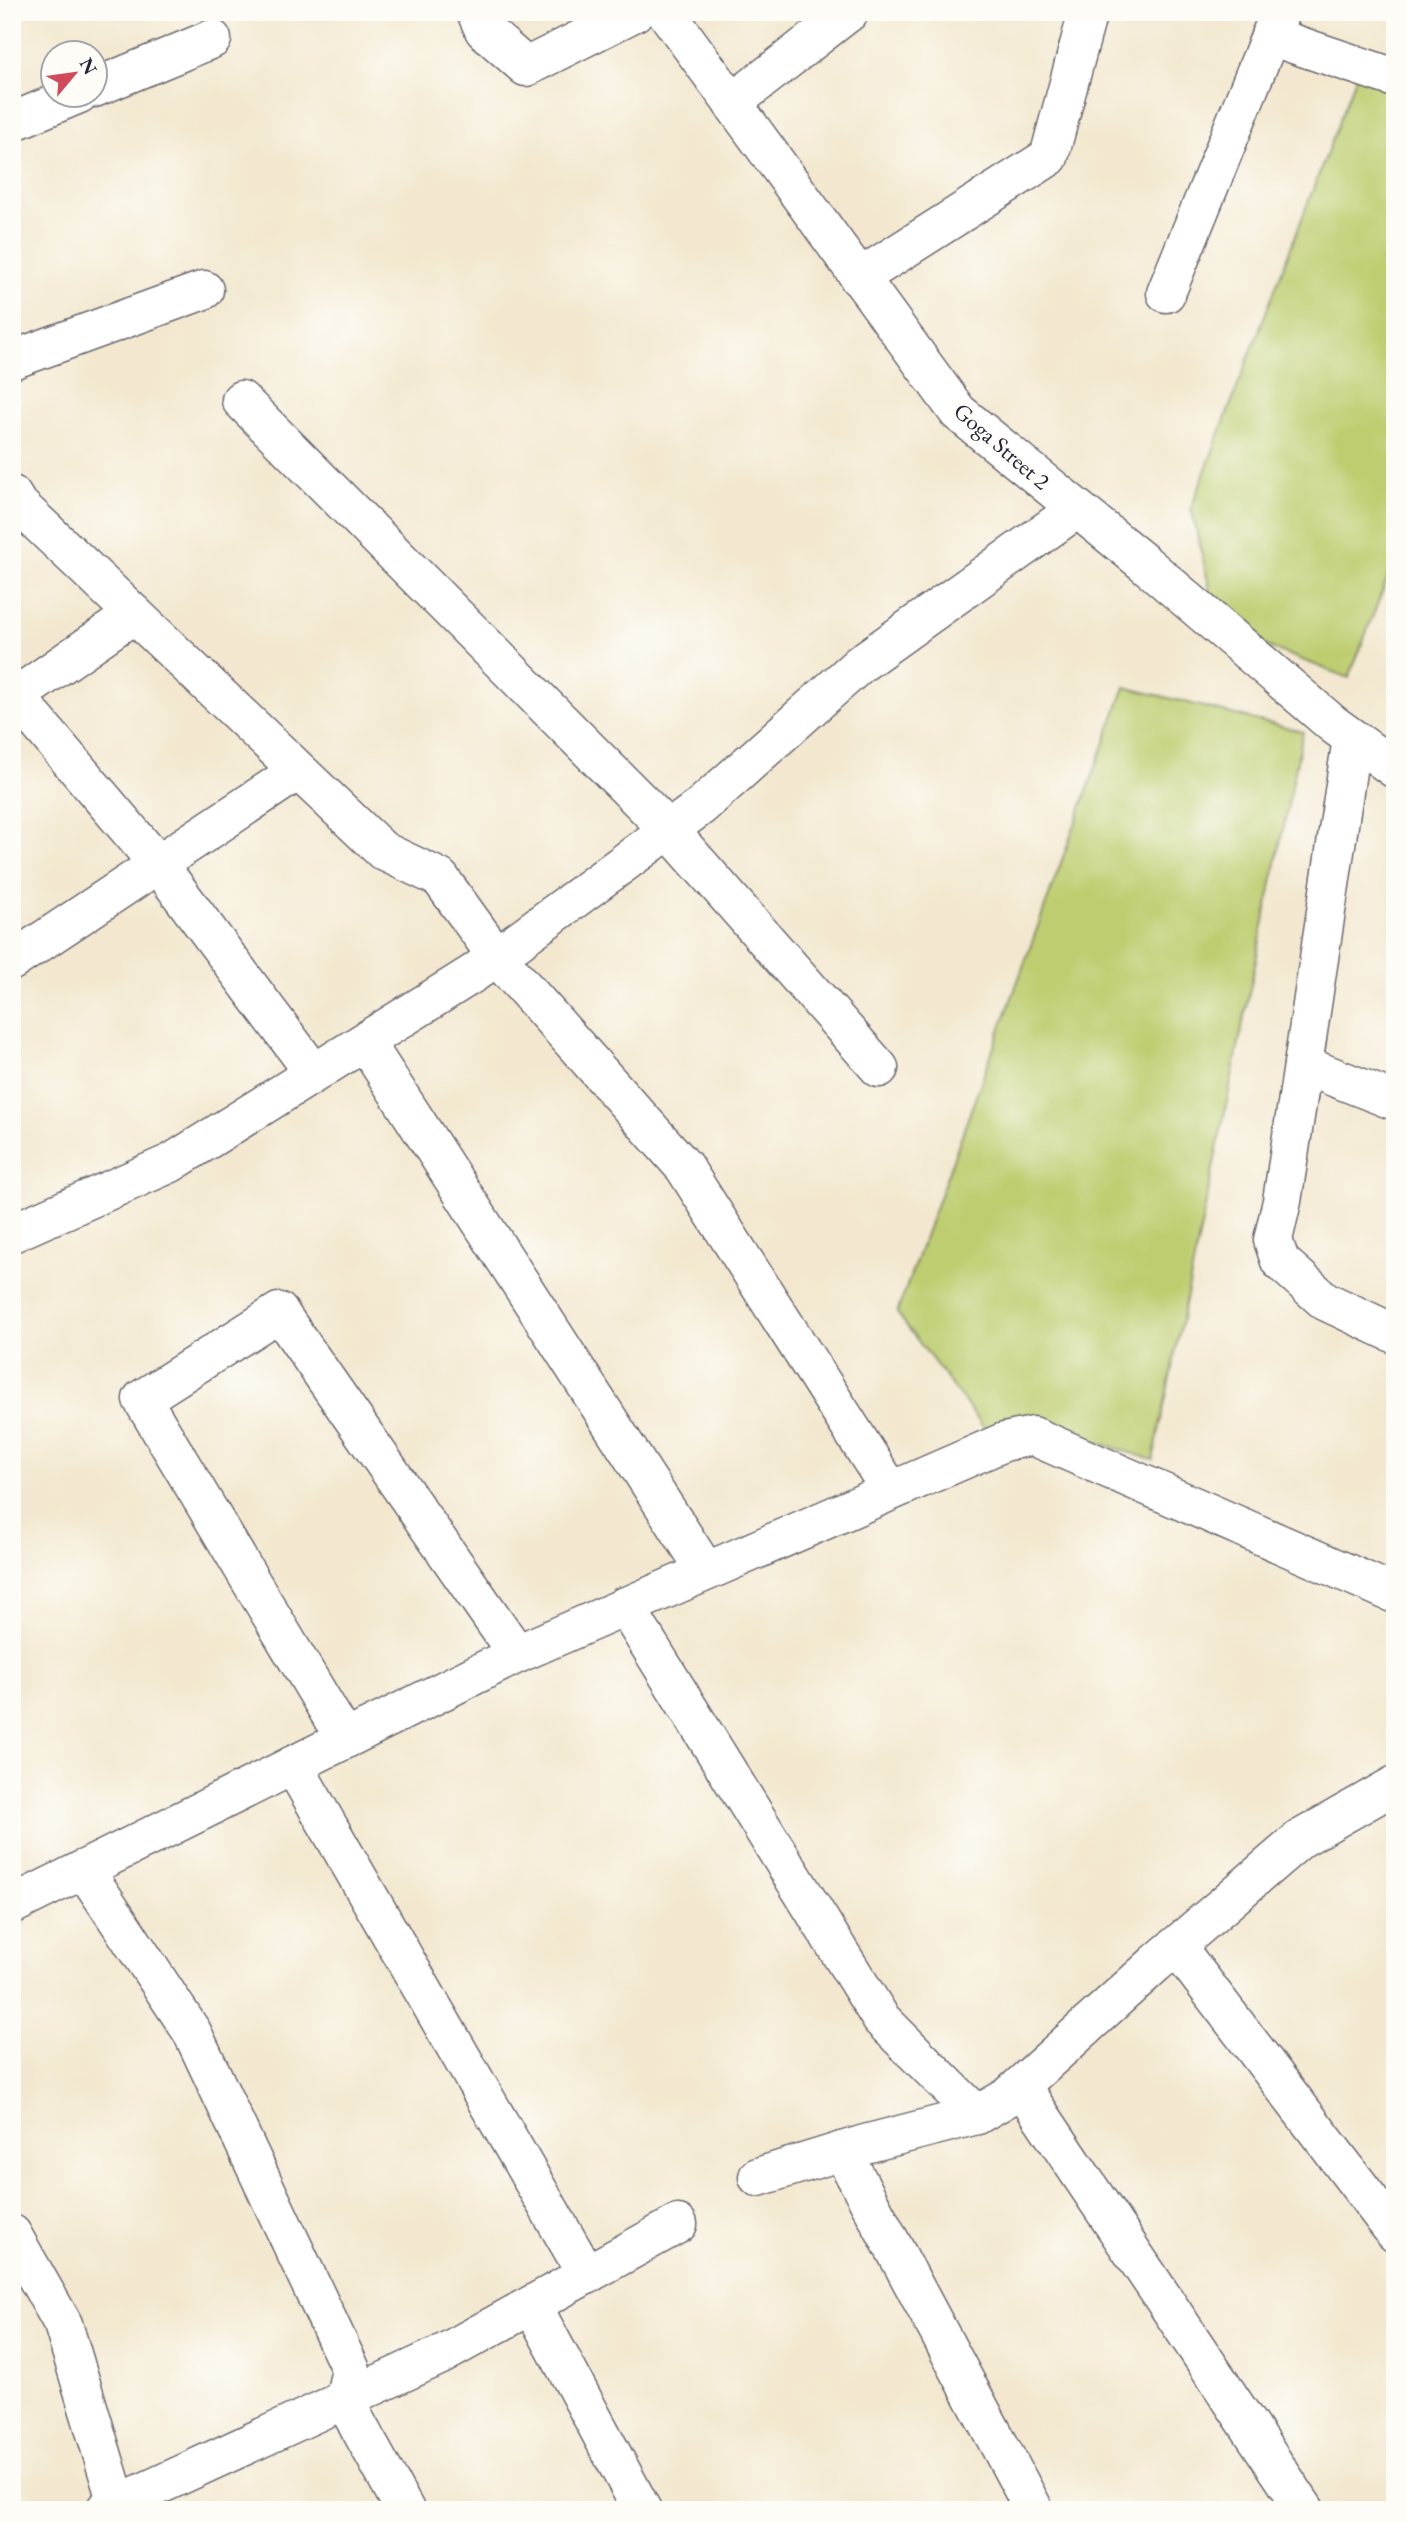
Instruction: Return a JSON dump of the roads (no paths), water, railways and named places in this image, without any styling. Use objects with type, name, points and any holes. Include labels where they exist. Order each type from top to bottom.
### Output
[{"type":"street","points":[[476,12],[484,30],[526,67],[635,12]]},
{"type":"street","name":"Goga Street 2","points":[[666,12],[958,412],[1334,725],[1395,769]]},
{"type":"street","points":[[732,103],[849,12]]},
{"type":"street","points":[[859,278],[1049,158],[1088,12]]},
{"type":"street","points":[[1166,293],[1275,24],[1395,78]]},
{"type":"street","points":[[108,82],[212,39]]},
{"type":"street","points":[[12,122],[46,108]]},
{"type":"street","points":[[12,360],[204,290]]},
{"type":"street","points":[[241,400],[669,830],[879,1068]]},
{"type":"street","points":[[12,495],[17,503],[383,851],[440,878],[497,957],[684,1167],[891,1491]]},
{"type":"street","points":[[12,1233],[171,1163],[474,973],[699,807],[860,664],[1077,509]]},
{"type":"street","points":[[134,614],[13,696],[158,864],[314,1073]]},
{"type":"street","points":[[1352,738],[1282,1201],[1273,1240],[1280,1261],[1325,1301],[1395,1334]]},
{"type":"street","points":[[12,961],[298,771]]},
{"type":"street","points":[[365,1042],[706,1571]]},
{"type":"street","points":[[1303,1065],[1395,1101]]},
{"type":"street","points":[[345,1739],[142,1399],[279,1312],[517,1654]]},
{"type":"street","points":[[12,1905],[517,1654],[1004,1442],[1033,1436],[1395,1594]]},
{"type":"street","points":[[625,1606],[881,2019],[977,2115]]},
{"type":"street","points":[[293,1765],[587,2275]]},
{"type":"street","points":[[758,2177],[842,2151],[977,2115],[1008,2097],[1176,1945],[1300,1839],[1395,1785]]},
{"type":"street","points":[[84,1869],[192,2032],[351,2370],[344,2400],[405,2510]]},
{"type":"street","points":[[1176,1945],[1395,2233]]},
{"type":"street","points":[[1021,2086],[1305,2510]]},
{"type":"street","points":[[842,2151],[1034,2510]]},
{"type":"street","points":[[12,2234],[63,2324],[113,2508],[439,2356],[678,2224]]},
{"type":"street","points":[[532,2305],[642,2510]]}]
